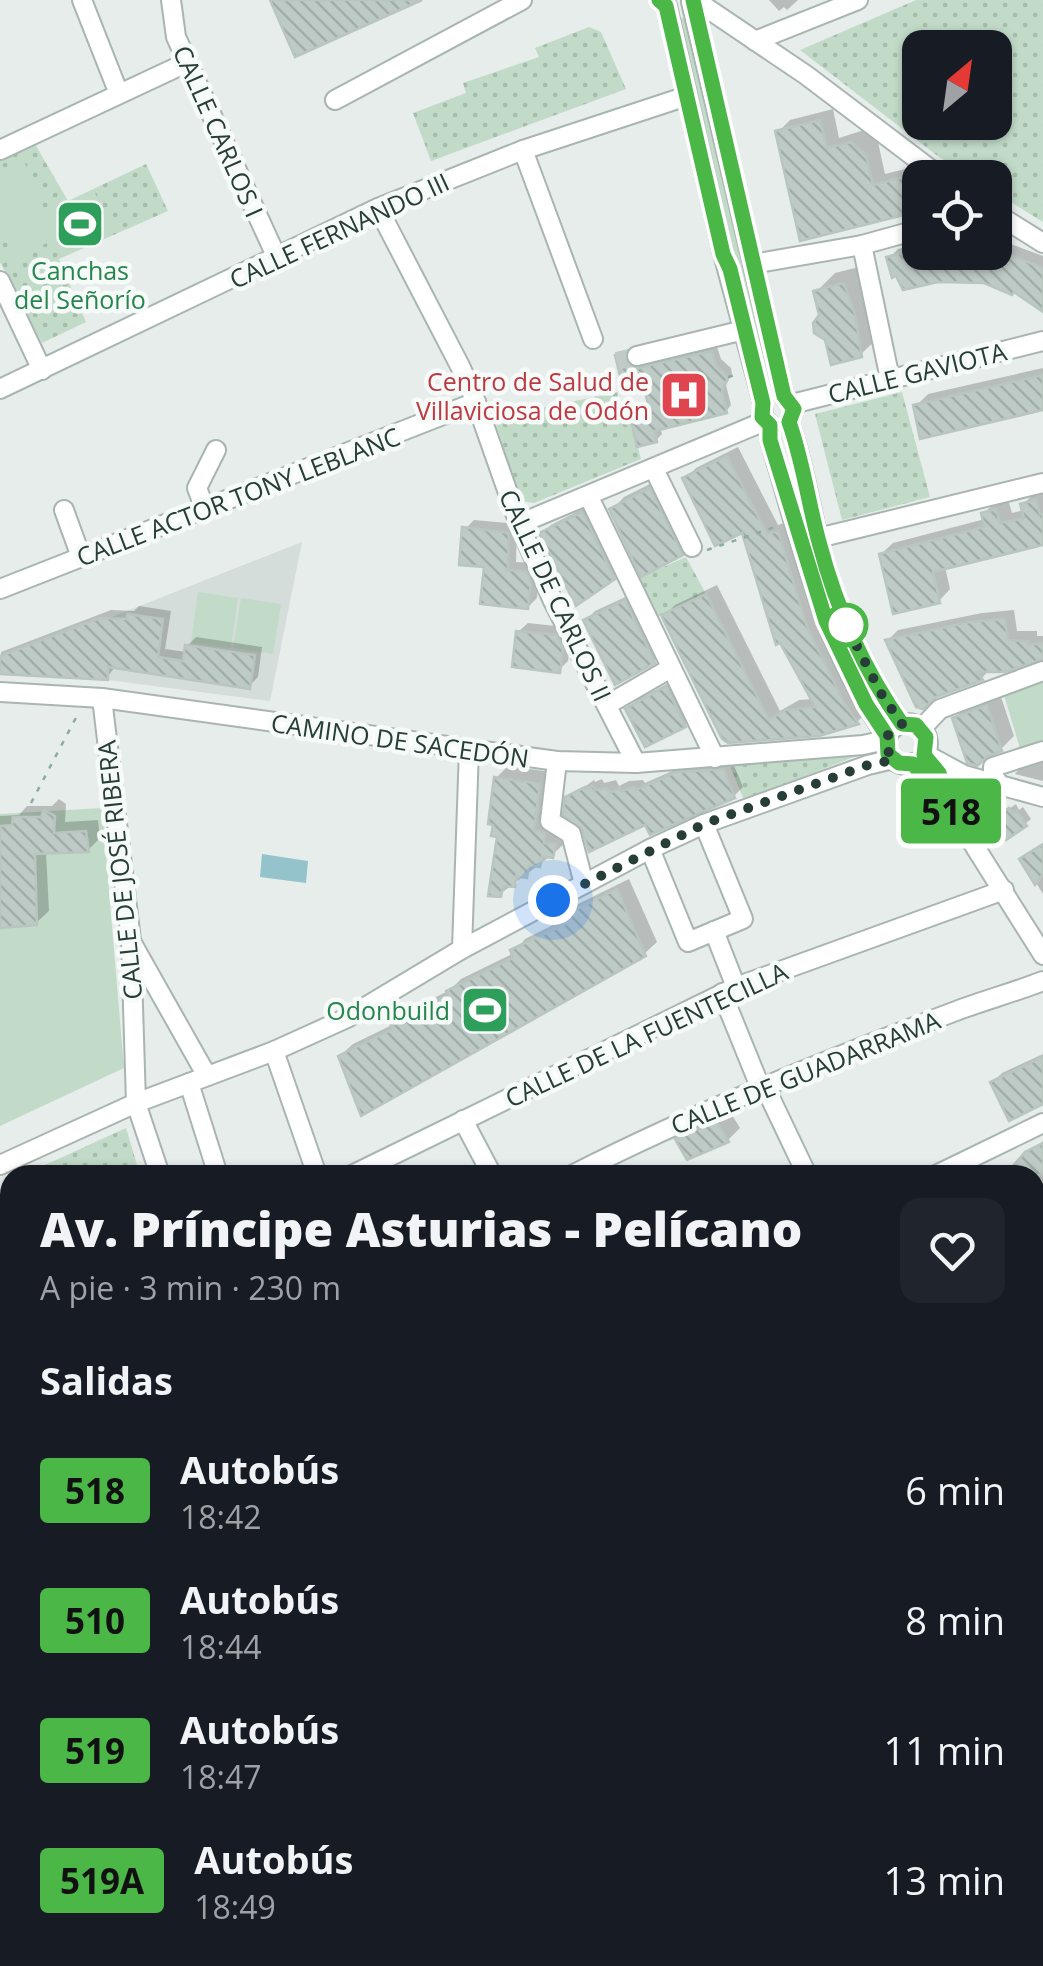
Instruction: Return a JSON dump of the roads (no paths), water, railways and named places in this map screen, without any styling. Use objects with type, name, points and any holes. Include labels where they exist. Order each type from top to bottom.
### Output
[{"type":"street","points":[[82,0],[120,94]]},
{"type":"street","name":"CALLE CARLOS I","points":[[172,0],[176,37],[277,258]]},
{"type":"street","points":[[336,100],[522,0]]},
{"type":"street","points":[[755,41],[858,0]]},
{"type":"street","points":[[693,1],[755,41],[917,160]]},
{"type":"street","points":[[693,1],[684,7],[662,3],[723,254],[744,330],[777,412],[818,538],[882,695],[892,733],[893,760]]},
{"type":"street","points":[[693,1],[753,264],[777,412],[770,440],[826,621],[866,704],[892,733]]},
{"type":"street","points":[[0,150],[188,62]]},
{"type":"street","name":"CALLE FERNANDO III","points":[[0,389],[378,208],[523,150],[687,96]]},
{"type":"street","points":[[523,150],[593,338]]},
{"type":"street","name":"CALLE DE CARLOS II","points":[[378,208],[476,402],[519,524],[553,601],[636,764]]},
{"type":"street","points":[[1012,224],[1043,245]]},
{"type":"street","points":[[1012,232],[1043,245]]},
{"type":"street","points":[[753,264],[902,234]]},
{"type":"street","points":[[862,245],[890,378]]},
{"type":"street","points":[[0,281],[42,370]]},
{"type":"street","points":[[637,356],[744,330]]},
{"type":"street","name":"CALLE GAVIOTA","points":[[519,524],[654,469],[777,412],[890,378],[1043,342]]},
{"type":"street","name":"CALLE ACTOR TONY LEBLANC","points":[[0,589],[476,402]]},
{"type":"street","points":[[205,509],[196,488],[216,450]]},
{"type":"street","points":[[654,469],[694,550]]},
{"type":"street","points":[[818,538],[1043,483]]},
{"type":"street","points":[[589,497],[715,758]]},
{"type":"street","points":[[64,510],[82,557]]},
{"type":"street","points":[[606,705],[671,668]]},
{"type":"street","points":[[892,733],[921,729],[940,709],[1043,672]]},
{"type":"street","name":"CAMINO DE SACEDÓN","points":[[0,692],[94,698],[557,762],[636,764],[715,758],[863,745],[892,733]]},
{"type":"street","name":"CALLE DE JOSÉ RIBERA","points":[[94,698],[131,940],[136,1103],[157,1165]]},
{"type":"street","points":[[921,729],[926,737],[920,758],[1043,955]]},
{"type":"street","points":[[462,949],[469,749]]},
{"type":"street","points":[[999,784],[993,775],[994,767],[1043,751]]},
{"type":"street","points":[[920,758],[939,773],[955,816]]},
{"type":"street","points":[[2,1165],[136,1103],[274,1051],[347,1018],[462,949],[650,849],[757,804],[893,760],[920,758],[964,776],[1043,797]]},
{"type":"street","points":[[557,762],[550,821],[571,834],[584,884]]},
{"type":"street","points":[[946,793],[964,776]]},
{"type":"street","points":[[650,849],[688,942],[742,919],[704,824]]},
{"type":"street","name":"CALLE DE LA FUENTECILLA","points":[[377,1165],[729,990],[1004,890]]},
{"type":"street","points":[[714,931],[742,1041],[802,1165]]},
{"type":"street","points":[[131,940],[198,1079],[216,1165]]},
{"type":"street","name":"CALLE DE GUADARRAMA","points":[[592,1165],[668,1126],[959,1010],[1043,982]]},
{"type":"street","points":[[274,1051],[314,1165]]},
{"type":"street","points":[[464,1120],[487,1165]]},
{"type":"street","points":[[959,1165],[1043,1123]]},
{"type":"water","points":[[262,854],[308,861],[306,883],[260,877]]},
{"type":"tunnel","points":[[617,361],[637,356]]},
{"type":"place","name":"Canchas del Señorío","points":[[80,224]]},
{"type":"place","name":"Centro de Salud de Villaviciosa de Odón","points":[[684,395]]},
{"type":"place","name":"Odonbuild","points":[[485,1010]]}]
